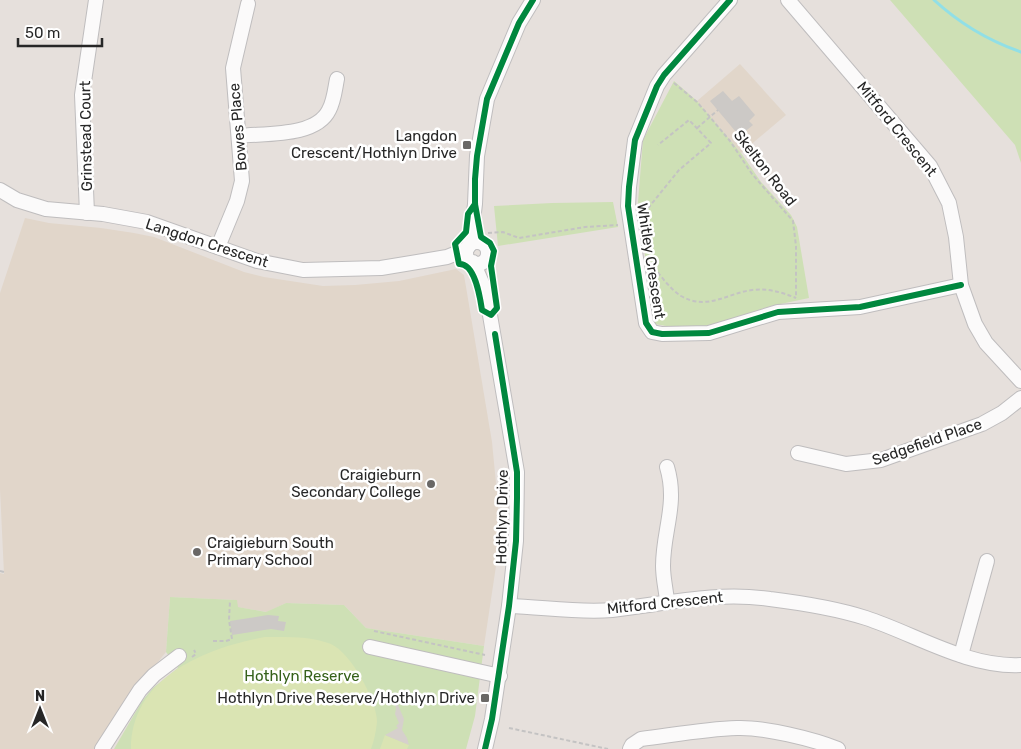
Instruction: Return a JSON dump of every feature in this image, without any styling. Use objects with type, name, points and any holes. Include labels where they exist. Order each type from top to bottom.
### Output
[{"type":"street","name":"Grinstead Court","points":[[87,213],[82,95],[96,0]]},
{"type":"street","name":"Hothlyn Drive","points":[[485,749],[500,676],[509,606],[516,541],[517,472],[485,286],[487,278],[478,248],[475,204],[477,156],[486,99],[519,23],[533,0]]},
{"type":"street","name":"Whitley Crescent","points":[[730,0],[664,75],[657,86],[637,134],[628,206],[646,323],[652,332],[662,334],[709,333],[778,312],[860,307],[961,285]]},
{"type":"street","name":"Mitford Crescent","points":[[788,0],[930,166],[949,203],[956,238],[961,285],[975,324],[986,343],[1021,381]]},
{"type":"street","name":"Bowes Place","points":[[218,247],[238,202],[242,181],[234,68],[248,4]]},
{"type":"street","points":[[239,136],[300,130],[317,124],[322,121],[331,108],[337,80]]},
{"type":"street","name":"Langdon Crescent","points":[[0,190],[17,200],[46,209],[120,217],[147,222],[257,261],[304,270],[381,268],[447,257],[478,248]]},
{"type":"street","name":"Sedgefield Place","points":[[798,452],[846,464],[881,460],[982,424],[1002,413],[1021,398]]},
{"type":"street","points":[[667,467],[672,496],[663,566],[667,601]]},
{"type":"street","points":[[961,654],[987,561]]},
{"type":"street","name":"Mitford Crescent","points":[[509,606],[570,610],[609,610],[667,601],[728,596],[768,598],[830,609],[866,618],[930,645],[999,664],[1021,665]]},
{"type":"street","points":[[370,647],[500,676]]},
{"type":"street","points":[[102,749],[144,685],[154,675],[180,656]]},
{"type":"street","points":[[630,749],[641,739],[738,728],[819,741],[838,749]]},
{"type":"path","points":[[697,128],[718,110]]},
{"type":"path","points":[[638,212],[647,210],[679,170],[711,143],[689,120],[658,145]]},
{"type":"path","points":[[478,248],[503,232],[519,238],[585,227],[618,225]]},
{"type":"path","points":[[0,571],[4,572]]},
{"type":"path","points":[[213,641],[232,639],[229,620],[230,601]]},
{"type":"path","points":[[374,631],[485,655]]},
{"type":"path","points":[[509,728],[608,749]]},
{"type":"shaded area","points":[[740,64],[786,115],[741,153],[697,101]]},
{"type":"shaded area","name":"Craigieburn Secondary College","points":[[25,218],[154,237],[244,272],[323,286],[399,281],[456,269],[464,275],[492,442],[498,504],[496,566],[484,646],[366,628],[344,605],[286,603],[267,612],[237,607],[236,600],[170,597],[166,652],[145,678],[95,749],[0,749],[0,573],[4,574],[0,489],[0,293]]},
{"type":"shaded area","points":[[401,695],[403,698],[398,705],[404,719],[402,730],[409,745],[385,735],[398,728],[396,726],[399,723],[395,714],[395,703]]},
{"type":"green space","points":[[890,0],[1021,0],[1021,163],[1015,145]]},
{"type":"green space","points":[[674,81],[697,101],[741,153],[761,182],[791,215],[797,227],[809,298],[771,306],[712,325],[685,329],[654,324],[638,202],[643,140]]},
{"type":"green space","points":[[613,202],[618,227],[498,246],[494,206]]},
{"type":"green space","name":"Hothlyn Reserve","points":[[170,597],[237,600],[238,607],[266,612],[286,603],[344,605],[366,628],[484,646],[475,716],[466,749],[114,749],[142,701],[153,688],[178,668],[166,652]]},
{"type":"green space","points":[[265,637],[323,641],[339,649],[347,657],[362,678],[376,713],[377,725],[371,749],[131,749],[134,724],[144,703],[158,685],[176,670],[197,658],[219,649]]},
{"type":"green space","points":[[385,735],[409,745],[407,749],[380,749]]},
{"type":"building","points":[[723,91],[732,101],[739,96],[755,115],[749,121],[753,125],[742,134],[739,130],[736,132],[710,101]]},
{"type":"building","points":[[268,615],[279,616],[278,621],[286,622],[284,631],[271,629],[232,635],[230,621]]},
{"type":"waterway","points":[[934,0],[975,30],[1021,52]]},
{"type":"cycle path","points":[[475,204],[468,214],[466,232],[455,244],[459,264],[469,269],[476,282],[482,310],[491,315],[497,308],[491,266],[494,251],[490,243],[481,237],[475,204],[477,156],[487,99],[519,23],[533,0]]},
{"type":"cycle path","points":[[730,0],[664,75],[657,86],[635,140],[628,206],[646,323],[652,332],[662,334],[709,333],[778,312],[860,307],[961,285]]},
{"type":"cycle path","points":[[485,749],[492,719],[509,606],[516,541],[517,472],[495,334]]},
{"type":"place","name":"Langdon Crescent/Hothlyn Drive","points":[[467,145]]},
{"type":"place","name":"Craigieburn Secondary College","points":[[431,484]]},
{"type":"place","name":"Craigieburn South Primary School","points":[[197,552]]},
{"type":"place","name":"Hothlyn Drive Reserve/Hothlyn Drive","points":[[485,698]]}]
